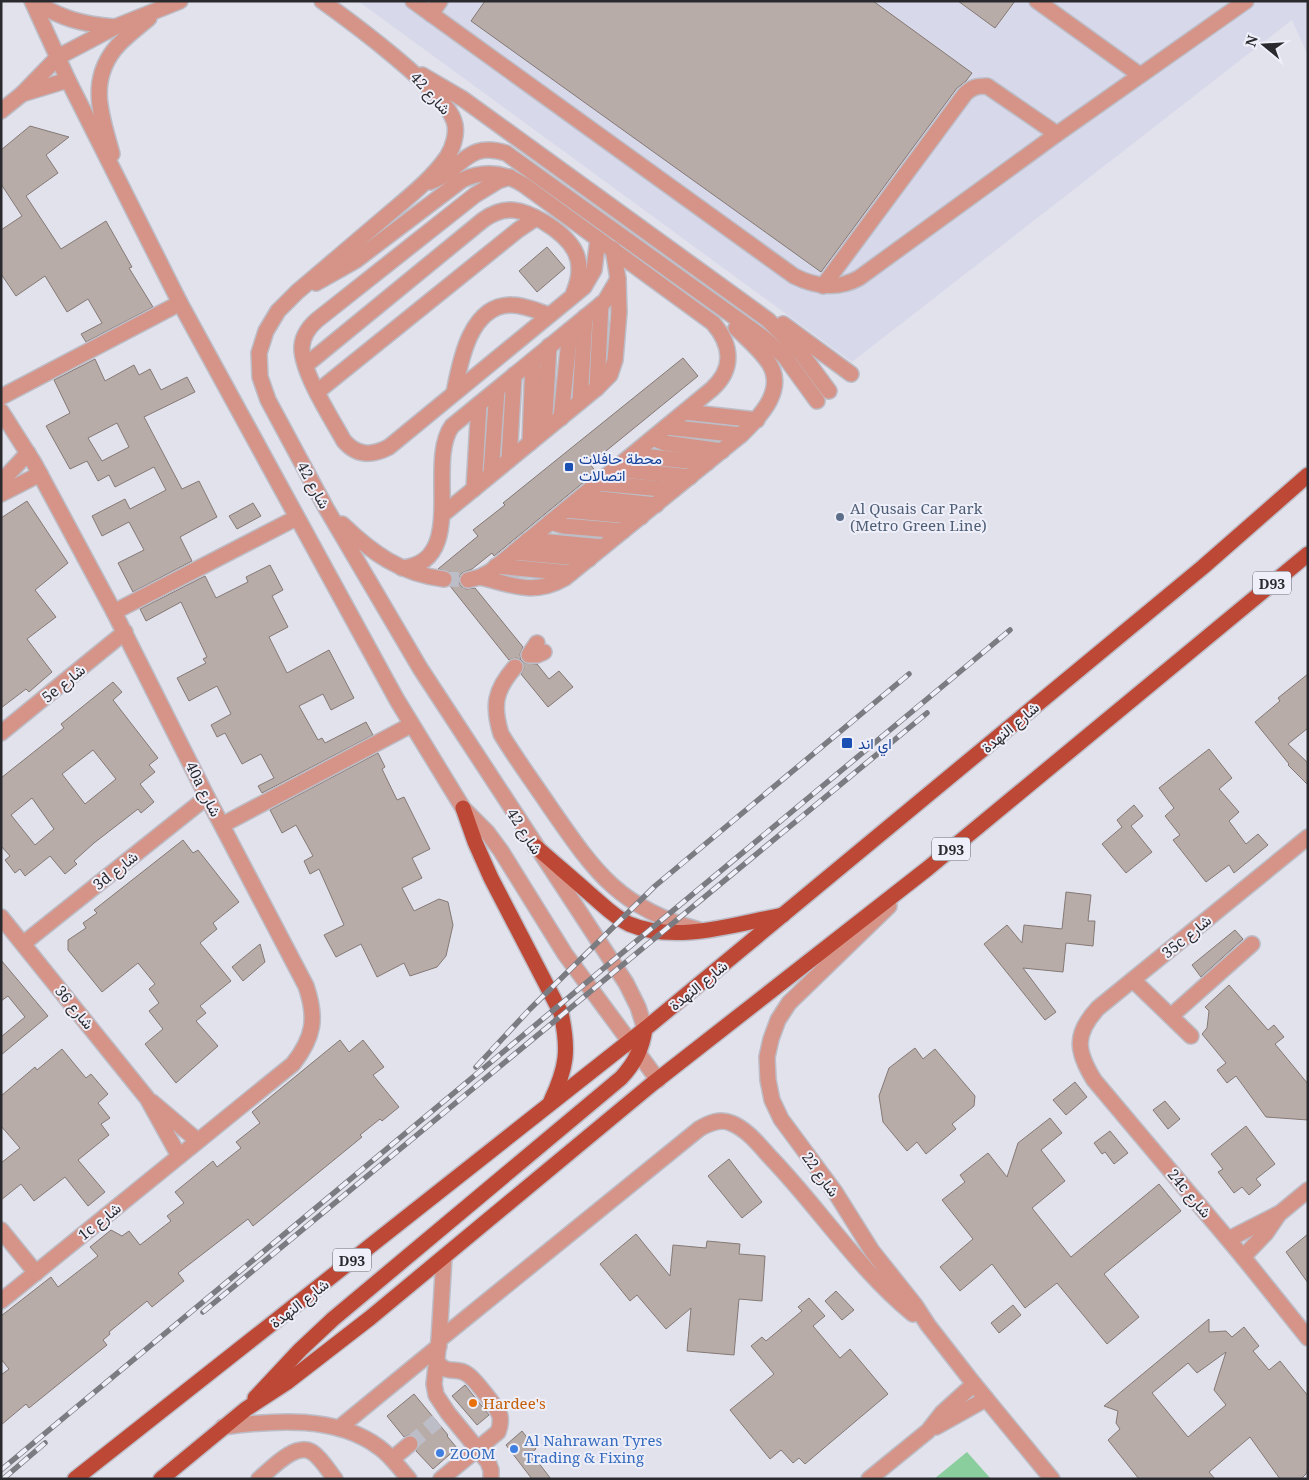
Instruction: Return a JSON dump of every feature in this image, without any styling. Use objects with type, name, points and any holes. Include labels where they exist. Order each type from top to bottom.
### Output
[{"type":"main road","name":"شارع النهدة","points":[[75,1479],[645,1029],[1203,567],[1308,475]]},
{"type":"main road","name":"D93","points":[[161,1479],[246,1409],[286,1383],[370,1318],[658,1080],[927,869],[1308,554]]},
{"type":"main road","points":[[463,808],[486,869],[561,1013],[566,1036],[565,1059],[560,1082],[548,1106]]},
{"type":"main road","points":[[535,846],[609,911],[628,923],[653,932],[671,934],[701,930],[784,914]]},
{"type":"main road","points":[[246,1409],[277,1373],[333,1319],[607,1091],[632,1067],[639,1054],[645,1029]]},
{"type":"street","name":"شارع 42","points":[[32,1],[50,12],[85,24],[115,27]]},
{"type":"street","name":"شارع 42","points":[[32,1],[68,80],[180,303],[411,725],[463,808],[487,832],[502,851],[565,954],[658,1080]]},
{"type":"street","name":"شارع 42","points":[[58,57],[115,27],[180,1]]},
{"type":"street","name":"شارع 42","points":[[322,1],[410,70],[446,106],[455,121],[454,140],[448,156],[424,184],[297,292],[278,311],[266,331],[260,353],[260,377],[268,400],[326,508],[420,668],[626,983],[638,1007],[645,1029]]},
{"type":"street","points":[[413,1],[794,276],[806,282],[823,286],[848,284],[859,278],[1057,134],[1245,2]]},
{"type":"street","points":[[431,14],[440,1]]},
{"type":"street","points":[[1037,1],[1140,75]]},
{"type":"street","name":"شارع 42","points":[[120,185],[98,101],[101,73],[114,49],[155,12]]},
{"type":"street","points":[[1,111],[22,94],[58,57]]},
{"type":"street","points":[[410,70],[463,98],[756,310],[791,341],[823,396],[775,348],[506,153],[486,149],[475,152],[445,175],[424,184]]},
{"type":"street","points":[[22,94],[68,80]]},
{"type":"street","points":[[823,286],[970,89],[978,86],[987,86],[1057,134]]},
{"type":"street","points":[[297,292],[327,278],[355,261],[462,180],[490,173],[510,177],[524,185],[713,323],[725,340],[728,363],[722,378],[712,389],[514,552],[496,566],[474,578],[513,586],[535,588],[546,587],[556,583],[571,573],[742,435],[766,410],[772,397],[774,373],[767,360],[706,298]]},
{"type":"street","points":[[510,177],[474,195],[310,327],[304,335],[302,355],[306,365],[344,441],[350,447],[364,454],[380,452],[389,447],[584,286],[594,270],[598,239]]},
{"type":"street","points":[[306,365],[490,215],[499,211],[517,210],[536,218],[563,235],[571,243],[576,253],[579,274],[573,295]]},
{"type":"street","points":[[318,392],[518,230],[536,218]]},
{"type":"street","points":[[442,515],[597,388],[610,375],[615,360],[619,312],[618,279],[613,249]]},
{"type":"street","points":[[402,568],[417,565],[429,555],[440,532],[444,449],[446,435],[452,426],[601,304],[611,292],[618,279]]},
{"type":"street","points":[[1,397],[180,303]]},
{"type":"street","points":[[597,388],[601,304]]},
{"type":"street","points":[[454,393],[463,349],[474,329],[490,312],[510,305],[549,315]]},
{"type":"street","points":[[756,310],[790,329],[851,374]]},
{"type":"street","points":[[580,402],[585,317]]},
{"type":"street","points":[[561,418],[570,330]]},
{"type":"street","points":[[544,431],[550,346]]},
{"type":"street","points":[[530,443],[533,360]]},
{"type":"street","points":[[509,460],[514,375]]},
{"type":"street","points":[[492,474],[497,390]]},
{"type":"street","points":[[474,489],[479,404]]},
{"type":"street","name":"40a شارع","points":[[1,411],[40,474],[125,632],[207,797],[306,986],[312,1002],[313,1019],[310,1036],[303,1051],[293,1064],[198,1142]]},
{"type":"street","points":[[685,412],[757,420]]},
{"type":"street","points":[[666,427],[742,435]]},
{"type":"street","points":[[653,438],[665,443],[722,451]]},
{"type":"street","points":[[1,482],[28,453]]},
{"type":"street","points":[[632,455],[707,463]]},
{"type":"street","points":[[615,469],[690,477]]},
{"type":"street","points":[[1,494],[40,474]]},
{"type":"street","points":[[598,483],[673,490]]},
{"type":"street","points":[[580,497],[656,505]]},
{"type":"street","points":[[326,508],[364,545],[380,557],[402,568],[444,579]]},
{"type":"street","points":[[565,510],[641,517]]},
{"type":"street","points":[[114,612],[296,518]]},
{"type":"street","points":[[550,522],[564,526],[623,532]]},
{"type":"street","points":[[528,540],[603,547]]},
{"type":"street","points":[[514,552],[589,559]]},
{"type":"street","points":[[496,566],[571,573]]},
{"type":"street","name":"5e شارع","points":[[1,733],[125,632]]},
{"type":"street","points":[[515,667],[505,679],[498,692],[495,705],[496,718],[501,734],[584,855],[610,884],[638,906],[658,916],[701,930]]},
{"type":"street","points":[[222,825],[411,725]]},
{"type":"street","name":"3d شارع","points":[[24,943],[207,797]]},
{"type":"street","name":"35c شارع","points":[[1079,1046],[1082,1031],[1089,1018],[1098,1008],[1308,837]]},
{"type":"street","name":"شارع 22","points":[[927,869],[789,1003],[778,1020],[767,1057],[768,1080],[772,1100],[781,1119],[836,1192],[872,1251],[974,1384],[1052,1479]]},
{"type":"street","name":"شارع 36","points":[[1,917],[24,943],[147,1098],[179,1156]]},
{"type":"street","points":[[1170,1016],[1252,944]]},
{"type":"street","points":[[1133,980],[1191,1036]]},
{"type":"street","name":"24c شارع","points":[[1079,1046],[1082,1059],[1094,1080],[1244,1257],[1308,1338]]},
{"type":"street","name":"شارع 36","points":[[147,1098],[198,1142]]},
{"type":"street","points":[[339,1428],[438,1349],[699,1129],[710,1123],[721,1121],[731,1122],[753,1139],[786,1173],[872,1274],[909,1310],[928,1325]]},
{"type":"street","name":"1c شارع","points":[[1,1301],[198,1142]]},
{"type":"street","points":[[1229,1239],[1279,1214],[1308,1190]]},
{"type":"street","points":[[1244,1257],[1266,1233],[1279,1214]]},
{"type":"street","points":[[1,1230],[36,1273]]},
{"type":"street","points":[[444,1257],[434,1384],[436,1395],[442,1417],[477,1448],[488,1462],[491,1470],[491,1479]]},
{"type":"street","points":[[438,1349],[440,1366],[446,1370],[462,1371],[469,1374],[497,1408],[500,1416],[498,1432],[441,1479]]},
{"type":"street","points":[[928,1431],[942,1413],[974,1384]]},
{"type":"street","points":[[869,1479],[928,1431],[986,1399]]},
{"type":"street","points":[[223,1427],[293,1423],[339,1428],[372,1442],[382,1449],[409,1479]]},
{"type":"street","points":[[392,1459],[410,1444]]},
{"type":"street","points":[[259,1479],[291,1453],[304,1450],[316,1456],[335,1479]]},
{"type":"shaded area","points":[[358,1],[1308,1],[1308,56],[1292,20],[852,362]]},
{"type":"green space","points":[[967,1452],[991,1479],[934,1479]]},
{"type":"building","points":[[485,1],[873,1],[972,73],[957,88],[821,272],[471,21]]},
{"type":"building","points":[[958,1],[1015,1],[995,28]]},
{"type":"building","points":[[30,126],[69,137],[46,155],[58,173],[26,196],[61,249],[106,221],[132,267],[129,268],[153,307],[86,342],[81,334],[102,323],[88,299],[67,312],[45,276],[16,296],[1,274],[1,230],[22,216],[1,184],[1,150]]},
{"type":"building","points":[[547,247],[565,268],[537,292],[519,271]]},
{"type":"building","points":[[683,358],[698,376],[590,464],[596,472],[494,556],[492,553],[459,577],[461,586],[466,589],[475,588],[523,647],[520,654],[521,660],[516,658],[509,660],[450,586],[453,580],[450,572],[438,569],[478,536],[473,530],[505,505],[503,503]]},
{"type":"building","points":[[95,359],[105,381],[134,365],[139,375],[150,369],[161,390],[187,377],[195,392],[144,417],[182,489],[199,481],[217,517],[180,537],[192,561],[133,592],[118,563],[144,550],[129,522],[102,536],[92,516],[125,499],[130,509],[166,490],[154,467],[115,487],[109,475],[98,481],[87,461],[70,469],[46,426],[70,413],[54,380]],"holes":[[[117,423],[129,447],[102,461],[88,438]]]},
{"type":"building","points":[[27,501],[68,563],[35,590],[56,617],[27,639],[52,672],[29,692],[26,689],[1,708],[1,518]]},
{"type":"building","points":[[253,503],[261,516],[237,529],[229,516]]},
{"type":"building","points":[[270,565],[283,590],[272,596],[288,627],[269,637],[287,673],[329,650],[354,698],[331,710],[323,694],[299,706],[318,740],[322,738],[325,743],[366,722],[373,735],[262,793],[258,786],[274,778],[261,754],[242,764],[225,733],[217,737],[211,725],[231,714],[217,686],[189,701],[177,678],[206,663],[203,659],[207,657],[181,602],[146,621],[140,609],[205,576],[216,598],[248,582],[246,577]]},
{"type":"building","points":[[521,660],[525,663],[537,664],[549,679],[559,671],[573,687],[548,707],[521,674],[524,668]]},
{"type":"building","points":[[1308,674],[1308,728],[1288,744],[1308,763],[1308,785],[1288,765],[1255,722],[1280,701],[1278,698]]},
{"type":"building","points":[[113,682],[122,692],[113,700],[158,758],[149,765],[155,772],[140,784],[154,802],[141,813],[138,809],[94,843],[74,861],[77,864],[65,874],[50,856],[25,876],[20,869],[15,873],[5,860],[10,856],[1,846],[1,778],[64,728],[61,724]],"holes":[[[93,750],[116,779],[85,804],[62,774]],[[32,798],[54,829],[35,845],[11,815]]]},
{"type":"building","points":[[1209,749],[1232,778],[1219,789],[1239,812],[1229,821],[1246,844],[1258,834],[1268,845],[1234,873],[1229,865],[1206,882],[1173,840],[1180,835],[1165,816],[1174,808],[1159,788]]},
{"type":"building","points":[[378,753],[385,767],[382,769],[397,800],[404,797],[430,849],[412,858],[422,878],[402,888],[414,911],[439,899],[448,902],[453,925],[446,956],[437,967],[410,976],[404,963],[377,977],[361,944],[336,957],[324,935],[344,925],[319,869],[310,874],[304,861],[313,856],[296,825],[282,833],[270,810]]},
{"type":"building","points":[[1134,805],[1143,816],[1131,826],[1152,852],[1126,873],[1102,844],[1122,827],[1117,820]]},
{"type":"building","points":[[183,840],[193,853],[198,850],[239,902],[213,923],[217,929],[200,943],[231,981],[200,1006],[206,1013],[196,1021],[218,1046],[176,1083],[145,1044],[163,1029],[149,1011],[159,1003],[149,989],[155,984],[138,963],[102,992],[68,950],[68,940],[86,928],[83,923],[97,913],[94,910]]},
{"type":"building","points":[[1066,892],[1091,895],[1088,921],[1095,921],[1093,946],[1066,943],[1063,972],[1023,968],[1056,1012],[1045,1020],[984,944],[1007,925],[1022,943],[1024,925],[1062,929]]},
{"type":"building","points":[[1235,930],[1243,939],[1201,977],[1192,965]]},
{"type":"building","points":[[260,944],[265,962],[243,981],[232,967]]},
{"type":"building","points":[[1,960],[48,1016],[1,1055],[1,1037],[25,1017],[8,996],[1,1001]]},
{"type":"building","points":[[1229,985],[1268,1030],[1274,1025],[1284,1037],[1275,1044],[1308,1084],[1308,1120],[1266,1117],[1236,1076],[1227,1083],[1217,1070],[1226,1063],[1202,1034],[1207,1028],[1209,1011],[1205,1007]]},
{"type":"building","points":[[340,1040],[349,1052],[363,1040],[384,1067],[373,1075],[399,1107],[360,1135],[362,1137],[253,1226],[248,1219],[178,1273],[184,1281],[152,1307],[147,1301],[109,1332],[110,1334],[103,1340],[107,1345],[29,1408],[26,1404],[1,1425],[1,1375],[9,1369],[1,1359],[1,1316],[51,1277],[58,1287],[98,1256],[90,1247],[111,1230],[122,1236],[129,1231],[140,1245],[171,1221],[167,1216],[184,1203],[175,1192],[213,1161],[217,1167],[241,1148],[236,1142],[260,1123],[252,1112]]},
{"type":"building","points":[[915,1048],[923,1059],[935,1049],[975,1096],[974,1106],[952,1124],[956,1129],[926,1154],[917,1142],[907,1151],[883,1122],[879,1096],[889,1068]]},
{"type":"building","points":[[62,1049],[86,1078],[91,1074],[108,1094],[98,1103],[110,1118],[101,1124],[109,1135],[78,1160],[105,1192],[88,1206],[65,1177],[34,1201],[21,1184],[1,1200],[1,1163],[20,1148],[1,1126],[1,1096],[35,1067],[37,1070]]},
{"type":"building","points":[[1075,1082],[1087,1097],[1066,1115],[1053,1100]]},
{"type":"building","points":[[1165,1101],[1180,1119],[1168,1129],[1153,1110]]},
{"type":"building","points":[[1050,1118],[1062,1133],[1041,1150],[1065,1181],[1032,1208],[1071,1257],[1159,1184],[1181,1211],[1104,1274],[1139,1317],[1107,1344],[1057,1283],[1025,1308],[992,1264],[960,1291],[940,1267],[973,1239],[942,1200],[965,1182],[960,1175],[988,1153],[1007,1177],[1018,1143]]},
{"type":"building","points":[[1246,1126],[1275,1164],[1256,1179],[1261,1185],[1249,1195],[1242,1187],[1234,1193],[1218,1172],[1223,1169],[1211,1154]]},
{"type":"building","points":[[1110,1131],[1128,1153],[1114,1164],[1105,1152],[1102,1154],[1094,1143]]},
{"type":"building","points":[[729,1159],[762,1202],[742,1218],[708,1176]]},
{"type":"building","points":[[636,1234],[670,1276],[673,1245],[706,1248],[707,1241],[740,1244],[739,1254],[765,1256],[762,1301],[739,1299],[734,1355],[687,1351],[691,1308],[666,1329],[637,1295],[630,1301],[600,1264]]},
{"type":"building","points":[[1308,1234],[1308,1283],[1286,1252]]},
{"type":"building","points":[[836,1291],[854,1310],[842,1320],[825,1301]]},
{"type":"building","points":[[809,1298],[825,1316],[813,1326],[840,1358],[850,1349],[888,1394],[805,1464],[799,1458],[793,1463],[781,1450],[770,1459],[730,1410],[774,1374],[751,1346],[762,1337],[766,1341],[802,1311],[798,1307]]},
{"type":"building","points":[[1013,1305],[1021,1315],[999,1333],[991,1323]]},
{"type":"building","points":[[1209,1319],[1209,1332],[1226,1331],[1232,1337],[1244,1327],[1259,1346],[1253,1351],[1269,1370],[1280,1361],[1308,1396],[1308,1469],[1301,1479],[1280,1479],[1250,1437],[1209,1472],[1215,1479],[1139,1479],[1108,1440],[1120,1429],[1116,1423],[1118,1411],[1104,1406]],"holes":[[[1226,1352],[1214,1390],[1226,1405],[1188,1437],[1152,1393],[1188,1363],[1197,1373]]]},
{"type":"building","name":"Hardee's","points":[[465,1385],[489,1415],[477,1425],[452,1396]]},
{"type":"building","points":[[414,1394],[457,1448],[433,1469],[416,1451],[419,1443],[417,1438],[409,1435],[404,1437],[387,1416]]},
{"type":"building","points":[[522,1431],[536,1449],[531,1453],[551,1479],[532,1479],[506,1445]]},
{"type":"tunnel","points":[[444,579],[468,580]]},
{"type":"tunnel","points":[[410,1444],[437,1421]]},
{"type":"railway","points":[[1,1470],[1010,630]]},
{"type":"railway","points":[[476,1067],[530,1009],[655,886],[909,674]]},
{"type":"railway","points":[[203,1312],[927,713]]},
{"type":"railway","points":[[3,1479],[45,1443]]},
{"type":"place","name":"محطة حافلات اتصالات","points":[[569,467]]},
{"type":"place","name":"Al Qusais Car Park (Metro Green Line)","points":[[840,517]]},
{"type":"place","name":"اي اند","points":[[847,743]]},
{"type":"place","name":"Hardee's","points":[[473,1403]]},
{"type":"place","name":"Al Nahrawan Tyres Trading & Fixing","points":[[514,1449]]},
{"type":"place","name":"ZOOM","points":[[440,1453]]}]
